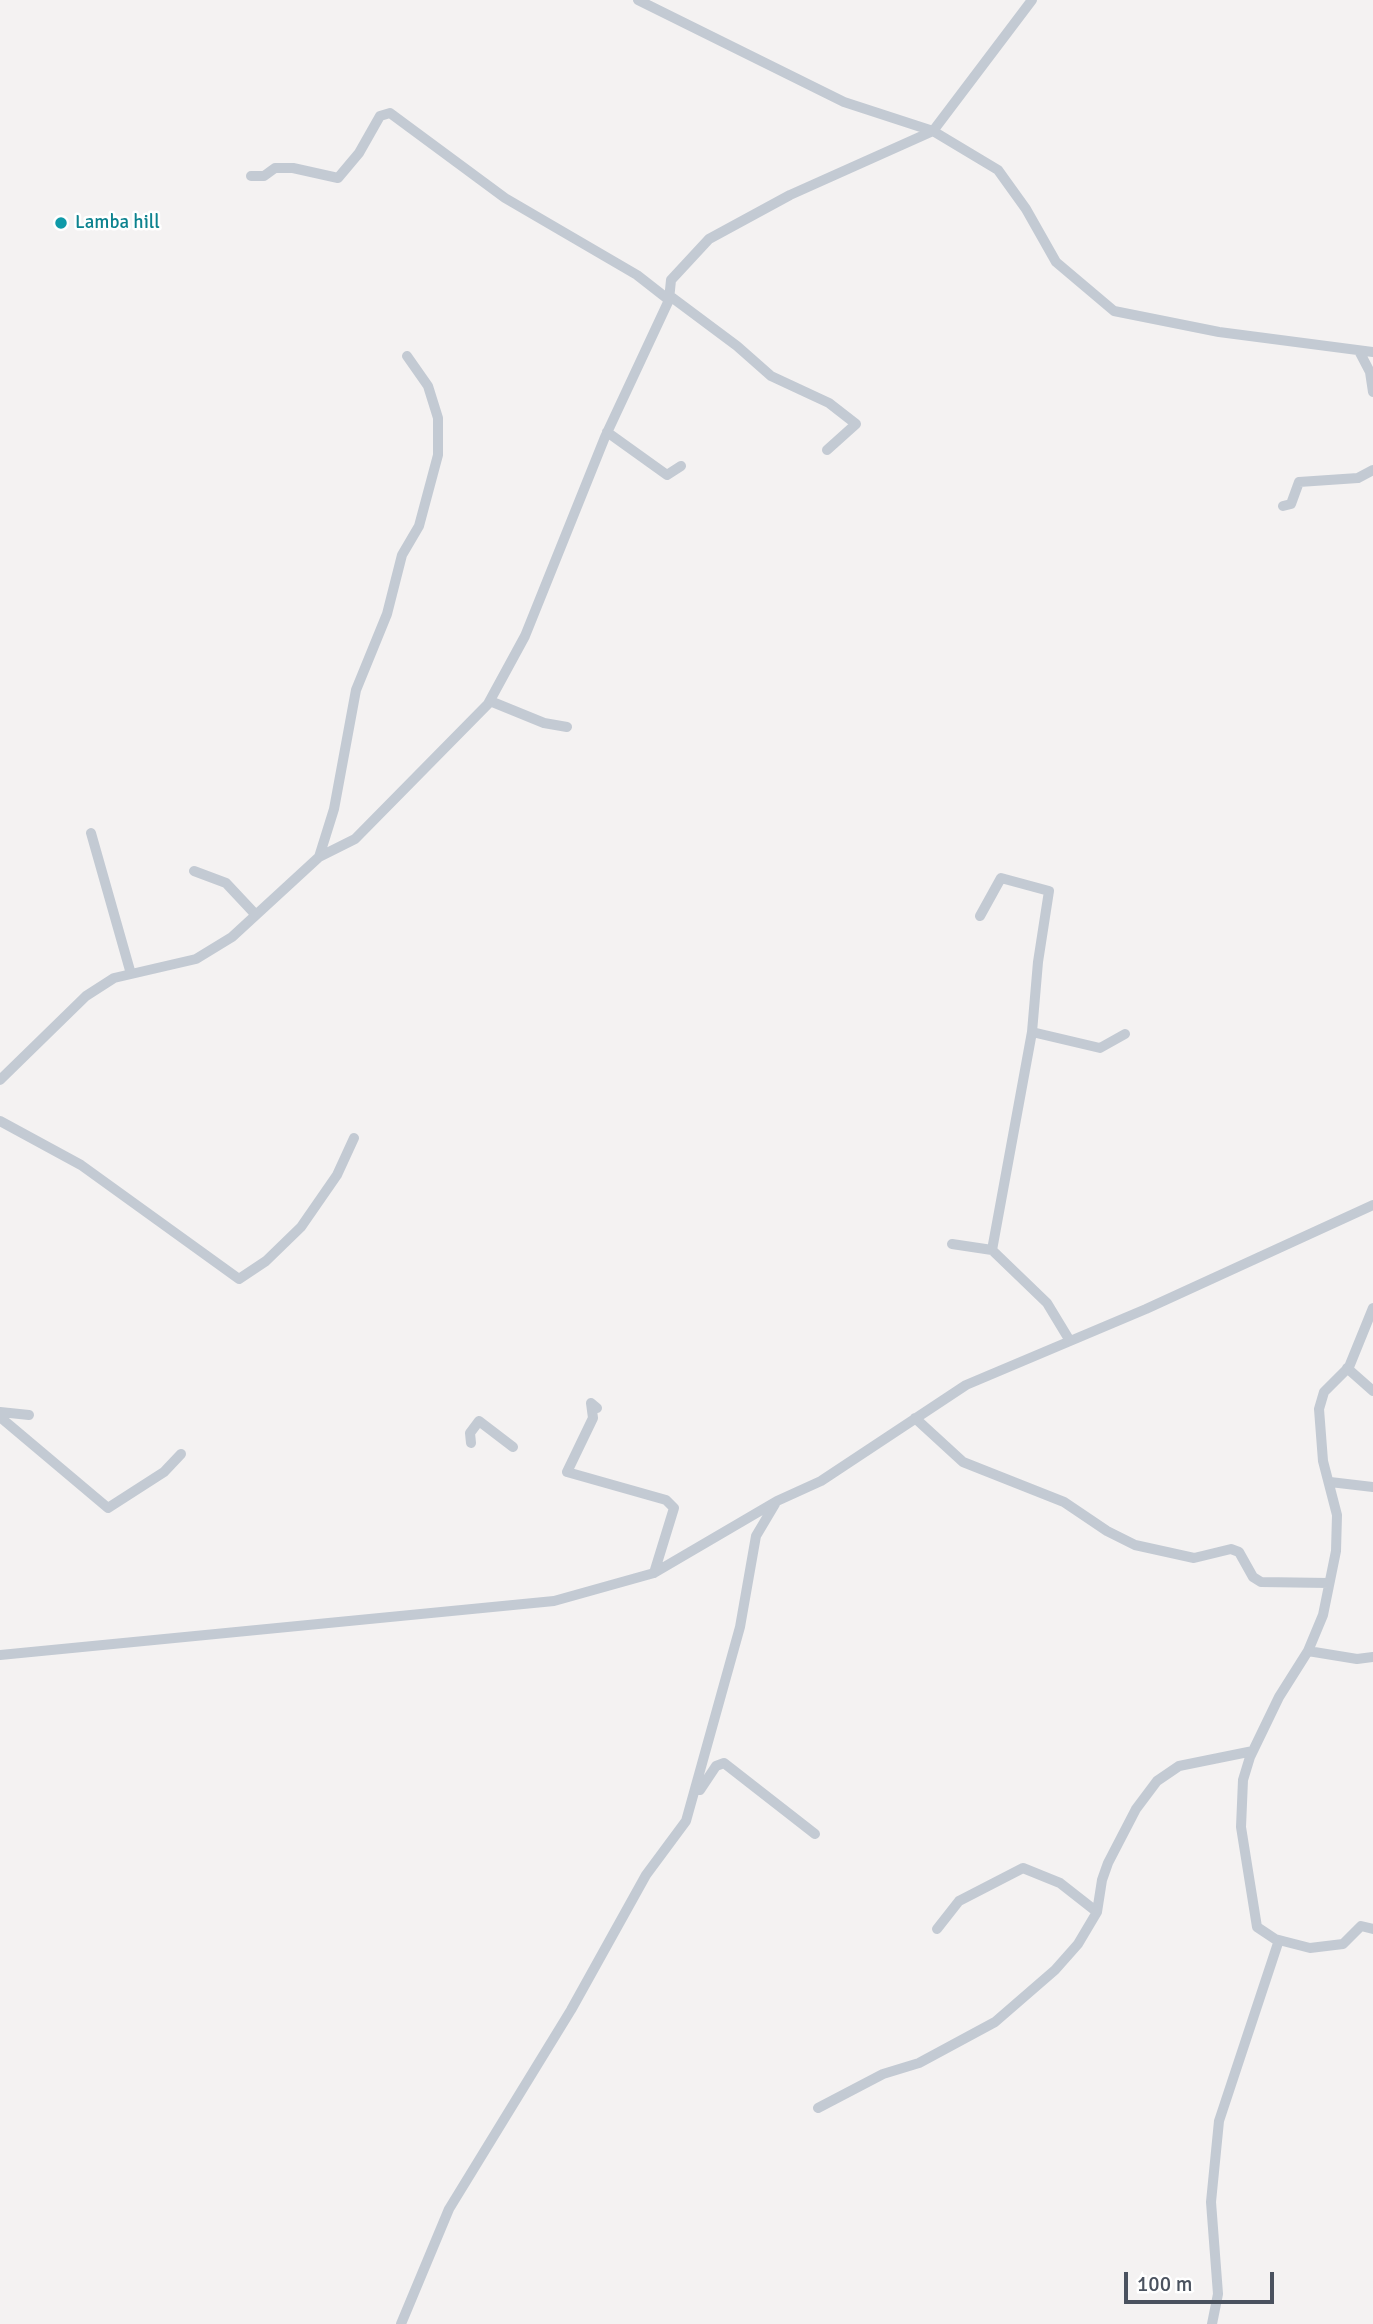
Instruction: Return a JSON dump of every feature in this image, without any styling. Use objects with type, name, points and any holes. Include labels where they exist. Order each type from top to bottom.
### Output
[{"type":"street","points":[[638,0],[844,102],[933,131],[998,170],[1026,209],[1056,262],[1114,311],[1219,332],[1373,352]]},
{"type":"street","points":[[0,1080],[86,996],[114,978],[196,959],[232,937],[319,857],[355,839],[490,701],[524,636],[607,432],[669,298],[671,280],[709,239],[790,195],[933,131],[1032,0]]},
{"type":"street","points":[[251,176],[264,176],[275,168],[293,168],[338,178],[359,153],[380,116],[390,113],[505,198],[637,275],[737,346],[771,376],[829,403],[856,424],[827,450]]},
{"type":"street","points":[[1359,351],[1370,372],[1373,392]]},
{"type":"street","points":[[319,857],[334,808],[356,690],[387,614],[402,555],[419,526],[438,455],[438,418],[428,387],[407,356]]},
{"type":"street","points":[[607,432],[667,475],[681,466]]},
{"type":"street","points":[[1283,506],[1291,504],[1292,493],[1299,482],[1358,478],[1373,470]]},
{"type":"street","points":[[490,701],[544,723],[567,727]]},
{"type":"street","points":[[92,833],[131,974]]},
{"type":"street","points":[[194,871],[226,883],[256,915]]},
{"type":"street","points":[[980,916],[1001,878],[1049,891],[1038,962],[1032,1032],[992,1250]]},
{"type":"street","points":[[1032,1032],[1100,1048],[1125,1034]]},
{"type":"street","points":[[0,1121],[81,1165],[239,1279],[266,1261],[301,1227],[337,1175],[354,1138]]},
{"type":"street","points":[[0,1655],[554,1601],[654,1573],[777,1501],[821,1481],[966,1384],[1070,1341],[1373,1205]]},
{"type":"street","points":[[952,1244],[992,1250],[1047,1303],[1070,1341]]},
{"type":"street","points":[[1373,1308],[1347,1368],[1324,1392],[1319,1409],[1323,1461],[1337,1516],[1336,1551],[1324,1615],[1308,1651],[1279,1697],[1253,1751],[1243,1780],[1241,1827],[1257,1927],[1279,1940],[1310,1948],[1343,1944],[1361,1926],[1373,1929]]},
{"type":"street","points":[[1347,1368],[1373,1391]]},
{"type":"street","points":[[597,1408],[592,1403],[593,1418],[566,1472],[666,1500],[674,1508],[654,1573]]},
{"type":"street","points":[[0,1414],[29,1415]]},
{"type":"street","points":[[0,1414],[108,1508],[164,1472],[181,1454]]},
{"type":"street","points":[[915,1418],[963,1462],[1065,1502],[1107,1531],[1135,1545],[1194,1558],[1231,1549],[1239,1552],[1252,1577],[1261,1581],[1329,1583]]},
{"type":"street","points":[[471,1443],[470,1433],[479,1421],[513,1447]]},
{"type":"street","points":[[1330,1482],[1373,1487]]},
{"type":"street","points":[[686,1821],[740,1627],[756,1536],[777,1501]]},
{"type":"street","points":[[1308,1651],[1357,1659],[1373,1657]]},
{"type":"street","points":[[818,2108],[883,2074],[919,2063],[995,2022],[1055,1970],[1078,1944],[1097,1912],[1102,1880],[1108,1863],[1136,1809],[1157,1781],[1179,1766],[1253,1751]]},
{"type":"street","points":[[401,2324],[449,2209],[571,2010],[646,1875],[686,1821],[704,1780],[716,1766],[724,1763],[815,1834]]},
{"type":"street","points":[[936,1929],[959,1901],[1023,1868],[1059,1883],[1097,1912]]},
{"type":"street","points":[[1212,2324],[1218,2294],[1211,2202],[1219,2121],[1279,1940]]},
{"type":"place","name":"Lamba hill","points":[[61,223]]}]
